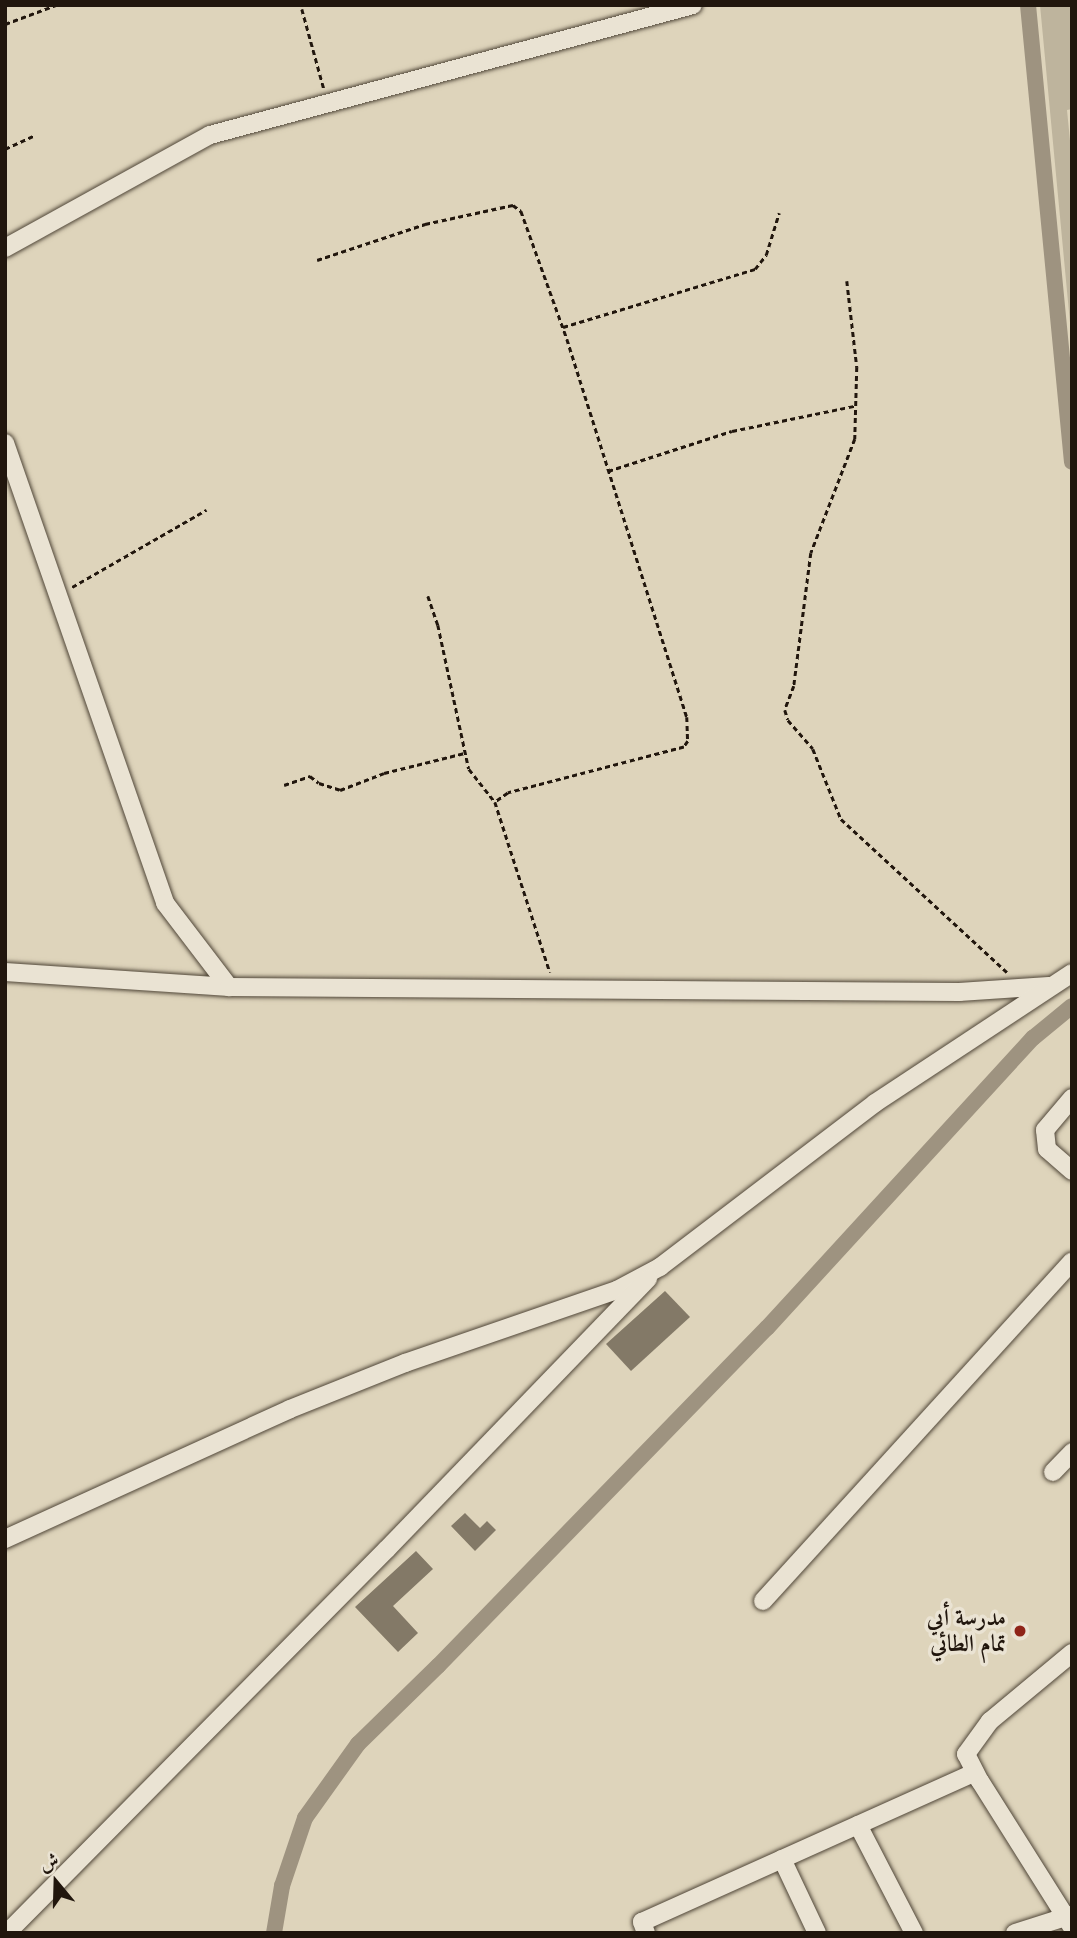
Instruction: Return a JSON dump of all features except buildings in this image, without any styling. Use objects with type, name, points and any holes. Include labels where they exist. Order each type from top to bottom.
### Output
[{"type":"street","points":[[5,248],[210,135],[693,5]]},
{"type":"street","points":[[5,443],[165,903],[229,987]]},
{"type":"street","points":[[5,972],[229,987],[959,992],[1053,985]]},
{"type":"street","points":[[7,1933],[387,1549],[660,1267],[875,1103],[1072,973]]},
{"type":"street","points":[[1072,1098],[1045,1130],[1047,1149],[1072,1171]]},
{"type":"street","points":[[763,1601],[1072,1261]]},
{"type":"street","points":[[5,1539],[290,1409],[405,1363],[617,1290],[660,1267]]},
{"type":"street","points":[[1053,1472],[1072,1452]]},
{"type":"street","points":[[1015,1933],[1070,1920],[966,1754],[990,1721],[1072,1653]]},
{"type":"street","points":[[646,1933],[642,1922],[975,1772]]},
{"type":"street","points":[[858,1825],[914,1933]]},
{"type":"street","points":[[782,1859],[817,1933]]},
{"type":"path","points":[[5,24],[56,5]]},
{"type":"path","points":[[302,9],[327,103]]},
{"type":"path","points":[[5,149],[35,135]]},
{"type":"path","points":[[317,260],[425,224],[513,205],[521,211],[563,327],[687,717],[688,741],[684,747],[508,793],[495,802]]},
{"type":"path","points":[[563,327],[755,269],[766,255],[779,213]]},
{"type":"path","points":[[847,281],[857,367],[855,439],[811,553],[794,686],[785,710],[788,720],[813,749],[841,819],[998,960],[1020,988]]},
{"type":"path","points":[[608,471],[732,431],[854,406]]},
{"type":"path","points":[[57,595],[206,510]]},
{"type":"path","points":[[428,596],[438,625],[469,769],[495,802],[555,989]]},
{"type":"path","points":[[284,785],[310,776],[319,783],[340,790],[384,773],[465,753]]},
{"type":"shaded area","points":[[1040,5],[1071,5],[1072,109],[1067,110],[1072,161],[1072,344]]},
{"type":"waterway","points":[[1028,5],[1072,462]]},
{"type":"waterway","points":[[274,1933],[282,1886],[305,1818],[358,1744],[438,1666],[767,1328],[1033,1038],[1072,1006]]},
{"type":"place","name":"مدرسة أبي تمام الطائي","points":[[1020,1631]]}]
